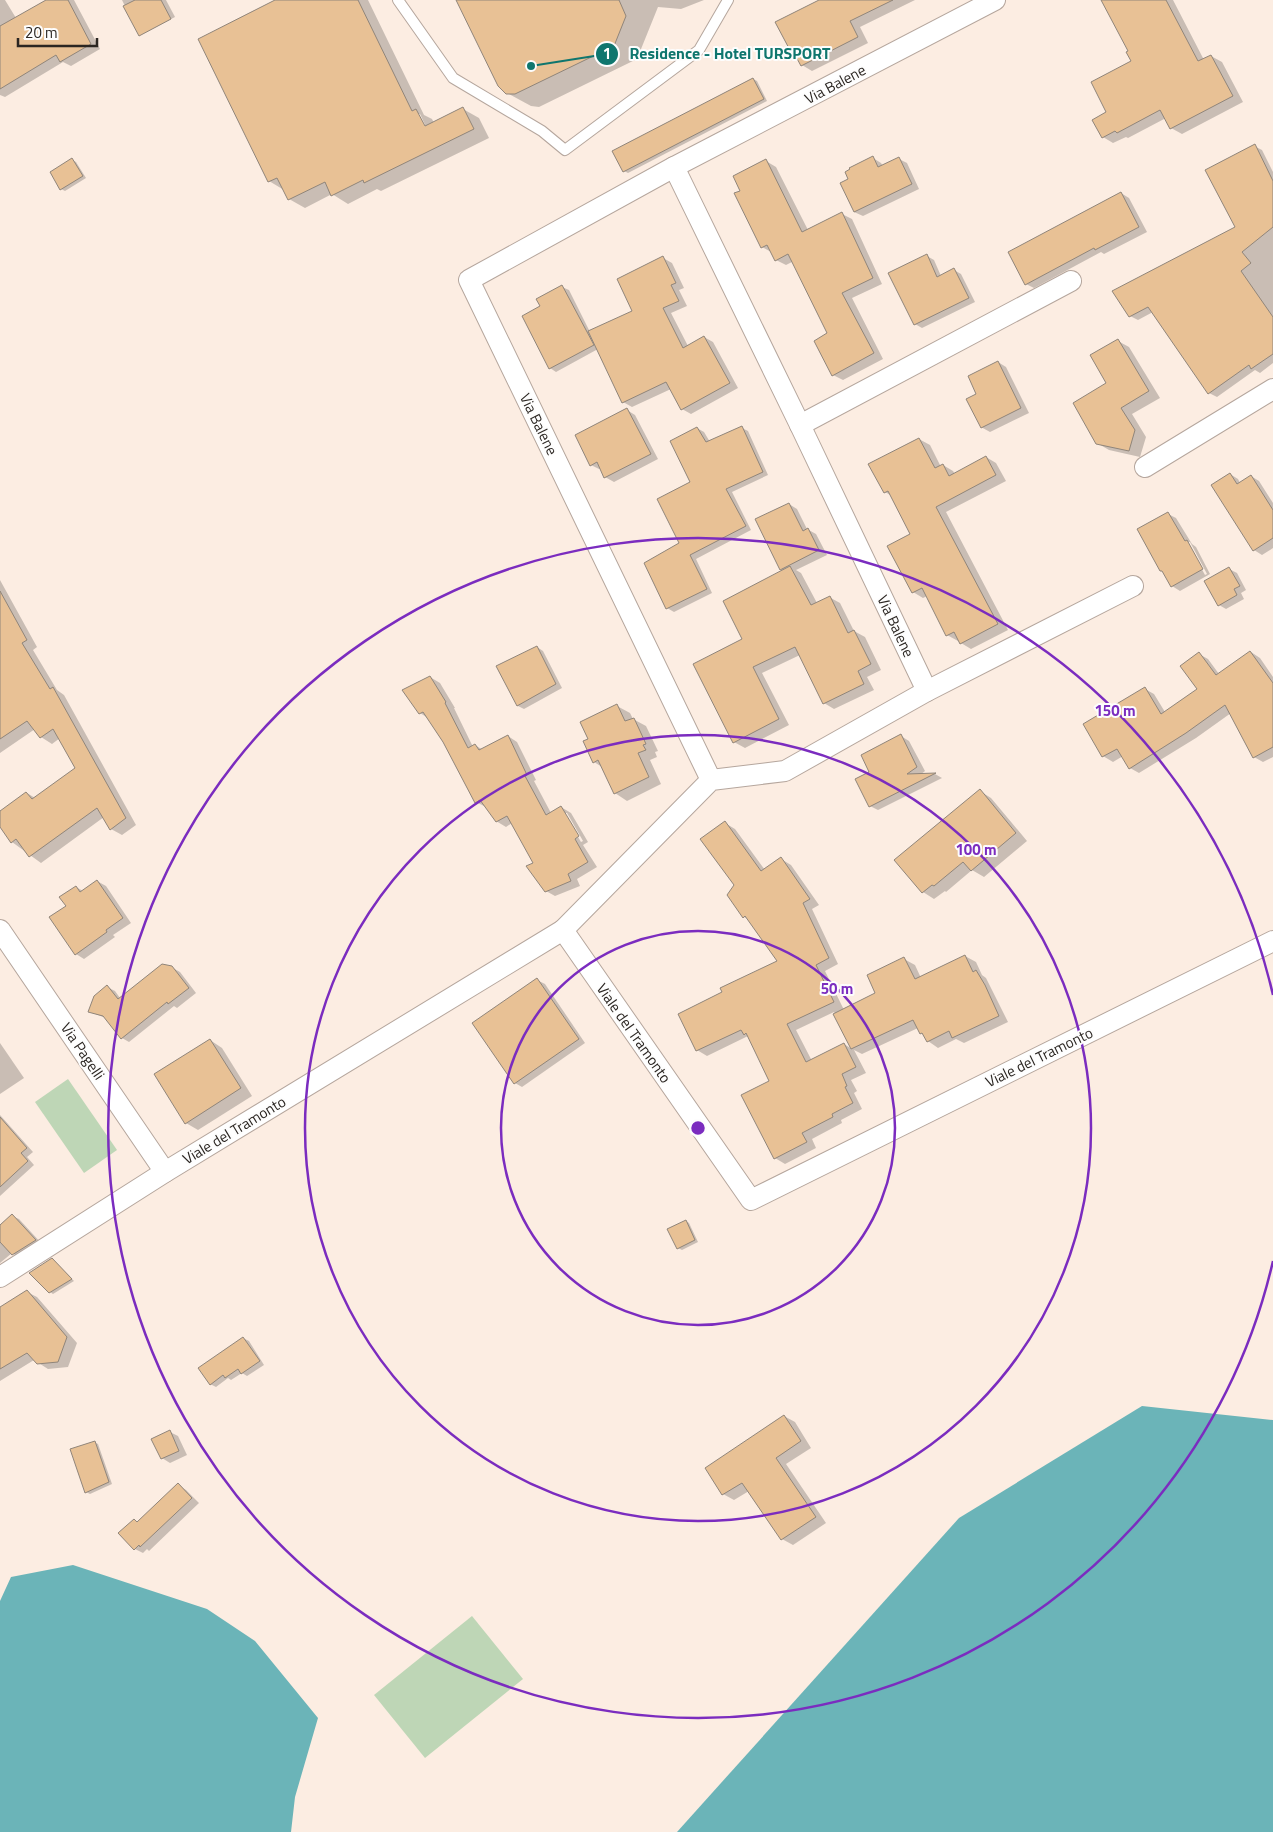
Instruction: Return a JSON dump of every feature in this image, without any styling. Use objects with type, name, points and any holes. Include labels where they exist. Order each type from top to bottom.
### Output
[{"type":"street","name":"Via Balene","points":[[711,780],[469,280],[674,167],[995,0]]},
{"type":"street","name":"Via Balene","points":[[674,167],[800,425],[927,692]]},
{"type":"street","points":[[800,425],[1070,282]]},
{"type":"street","points":[[1145,468],[1273,389]]},
{"type":"street","points":[[562,930],[711,780],[785,771],[927,692],[1133,586]]},
{"type":"street","name":"Via Pagelli","points":[[0,930],[165,1172]]},
{"type":"street","name":"Viale del Tramonto","points":[[0,1277],[165,1172],[562,930],[751,1200],[1273,941]]},
{"type":"lane","points":[[398,0],[453,78],[542,131],[565,150],[700,50],[728,0]]},
{"type":"green space","points":[[68,1079],[117,1150],[84,1173],[35,1102]]},
{"type":"green space","points":[[472,1616],[523,1679],[425,1758],[374,1695]]},
{"type":"water","points":[[1142,1406],[1273,1420],[1273,1832],[677,1832],[959,1518]]},
{"type":"water","points":[[73,1565],[207,1609],[255,1641],[318,1718],[295,1797],[291,1832],[0,1832],[0,1601],[11,1577]]},
{"type":"building","points":[[46,0],[68,0],[91,44],[60,62],[56,55],[0,89],[0,26]]},
{"type":"building","points":[[135,0],[161,0],[171,19],[139,36],[123,6]]},
{"type":"building","points":[[275,0],[358,0],[412,111],[416,109],[425,126],[463,107],[474,129],[364,183],[363,180],[331,196],[325,182],[288,200],[277,178],[268,182],[198,39]]},
{"type":"building","points":[[456,0],[619,0],[626,16],[614,46],[515,94],[506,94],[498,86]]},
{"type":"building","points":[[819,0],[893,0],[850,21],[858,37],[801,66],[794,53],[792,54],[775,22]]},
{"type":"building","points":[[1101,0],[1166,0],[1198,61],[1211,55],[1233,96],[1170,129],[1160,110],[1117,133],[1115,131],[1102,138],[1092,120],[1106,112],[1091,82],[1131,61],[1126,52],[1128,51]]},
{"type":"building","points":[[753,78],[764,99],[623,172],[612,151]]},
{"type":"building","points":[[1255,144],[1273,181],[1273,227],[1242,252],[1251,263],[1241,271],[1273,317],[1273,354],[1251,369],[1249,365],[1208,394],[1148,307],[1129,317],[1112,291],[1235,227],[1205,170]]},
{"type":"building","points":[[873,156],[878,167],[899,157],[912,184],[854,212],[840,183],[848,179],[845,172],[849,168]]},
{"type":"building","points":[[72,158],[83,176],[60,190],[50,172]]},
{"type":"building","points":[[766,159],[802,232],[842,212],[873,278],[842,293],[874,353],[832,376],[814,341],[827,333],[788,254],[775,261],[767,245],[761,248],[734,193],[740,191],[733,176]]},
{"type":"building","points":[[1121,192],[1139,227],[1095,250],[1094,248],[1025,285],[1008,252]]},
{"type":"building","points":[[927,254],[937,277],[954,268],[969,298],[914,325],[888,273]]},
{"type":"building","points":[[663,256],[676,283],[671,285],[679,301],[663,308],[683,348],[704,336],[730,383],[681,410],[666,382],[622,403],[588,331],[632,311],[617,279]]},
{"type":"building","points":[[562,285],[594,345],[549,369],[522,316],[540,306],[536,299]]},
{"type":"building","points":[[1118,339],[1149,391],[1121,408],[1135,430],[1129,451],[1096,444],[1073,403],[1106,383],[1090,355]]},
{"type":"building","points":[[998,361],[1021,408],[981,428],[966,399],[976,394],[968,376]]},
{"type":"building","points":[[627,408],[651,454],[604,478],[597,462],[590,466],[575,435]]},
{"type":"building","points":[[742,426],[763,472],[726,489],[746,526],[690,555],[707,589],[666,609],[644,563],[679,543],[657,499],[690,482],[670,441],[697,427],[706,442]]},
{"type":"building","points":[[919,438],[935,468],[943,464],[949,476],[986,456],[996,475],[936,507],[998,624],[960,644],[954,632],[946,636],[922,588],[912,593],[887,546],[910,534],[888,491],[884,493],[868,464]]},
{"type":"building","points":[[1230,473],[1237,484],[1251,475],[1273,510],[1273,538],[1253,551],[1211,485]]},
{"type":"building","points":[[789,503],[803,531],[808,528],[819,550],[780,570],[755,519]]},
{"type":"building","points":[[1168,512],[1185,541],[1187,540],[1203,569],[1171,587],[1137,529]]},
{"type":"building","points":[[790,566],[811,605],[830,596],[848,633],[854,630],[871,664],[858,671],[864,684],[823,704],[795,647],[753,667],[779,719],[733,743],[693,664],[742,639],[723,601]]},
{"type":"building","points":[[1229,567],[1240,586],[1234,589],[1237,595],[1218,606],[1204,581]]},
{"type":"building","points":[[0,591],[27,640],[22,643],[50,689],[53,687],[126,818],[110,830],[97,808],[29,857],[16,839],[11,843],[0,827],[0,811],[26,792],[32,799],[75,768],[53,729],[40,738],[27,721],[0,739]]},
{"type":"building","points":[[537,646],[556,684],[517,706],[496,666]]},
{"type":"building","points":[[1250,651],[1273,683],[1273,747],[1253,758],[1225,705],[1186,733],[1129,769],[1117,749],[1102,757],[1083,724],[1145,687],[1161,714],[1197,689],[1180,666],[1199,652],[1216,675]]},
{"type":"building","points":[[430,676],[446,702],[468,748],[475,744],[479,750],[508,735],[527,775],[525,776],[546,815],[561,806],[579,836],[575,839],[588,862],[568,874],[571,881],[545,892],[526,866],[533,863],[507,816],[496,822],[480,800],[475,803],[443,742],[423,712],[419,714],[402,690]]},
{"type":"building","points":[[617,704],[625,721],[634,718],[646,744],[643,745],[646,750],[638,753],[649,777],[614,794],[598,760],[593,763],[583,741],[588,739],[580,722]]},
{"type":"building","points":[[901,734],[917,767],[907,774],[936,773],[869,807],[855,779],[869,772],[861,755]]},
{"type":"building","points":[[980,789],[1016,833],[971,871],[963,862],[934,886],[932,885],[922,893],[894,860]]},
{"type":"building","points":[[725,821],[761,871],[781,857],[810,899],[803,903],[829,958],[816,965],[834,1002],[787,1024],[806,1062],[844,1043],[856,1067],[842,1074],[847,1086],[845,1087],[853,1103],[832,1114],[833,1117],[802,1133],[807,1142],[774,1159],[741,1095],[769,1081],[746,1033],[744,1035],[741,1030],[696,1051],[678,1014],[722,992],[720,988],[777,961],[745,916],[743,918],[727,895],[734,885],[700,839]]},
{"type":"building","points":[[97,880],[123,918],[75,955],[49,917],[66,906],[59,897],[76,886],[80,892]]},
{"type":"building","points":[[965,955],[973,972],[976,970],[985,985],[999,1016],[952,1038],[949,1031],[927,1042],[922,1033],[920,1034],[913,1020],[851,1049],[833,1014],[875,993],[867,975],[904,957],[915,979]]},
{"type":"building","points":[[162,964],[172,966],[189,988],[168,1004],[167,1002],[121,1039],[103,1016],[88,1012],[94,996],[107,985],[118,999]]},
{"type":"building","points":[[537,978],[579,1039],[514,1084],[472,1023]]},
{"type":"building","points":[[210,1039],[241,1088],[185,1124],[154,1074]]},
{"type":"building","points":[[0,1117],[27,1148],[21,1153],[28,1161],[0,1187]]},
{"type":"building","points":[[12,1214],[36,1240],[12,1255],[0,1242],[0,1225]]},
{"type":"building","points":[[686,1220],[695,1240],[677,1249],[667,1229]]},
{"type":"building","points":[[52,1258],[72,1279],[49,1293],[29,1273]]},
{"type":"building","points":[[27,1290],[67,1337],[58,1362],[37,1364],[27,1353],[0,1369],[0,1307]]},
{"type":"building","points":[[243,1337],[260,1361],[241,1374],[238,1369],[225,1378],[223,1375],[210,1385],[198,1368]]},
{"type":"building","points":[[784,1415],[801,1441],[776,1458],[816,1517],[781,1540],[742,1483],[722,1495],[705,1468]]},
{"type":"building","points":[[170,1430],[179,1451],[161,1459],[151,1439]]},
{"type":"building","points":[[95,1441],[109,1482],[85,1493],[70,1449]]},
{"type":"building","points":[[178,1483],[192,1498],[140,1547],[139,1545],[134,1550],[118,1533],[134,1519],[137,1522]]},
{"type":"place","name":"Residence - Hotel TURSPORT","points":[[531,66]]}]
